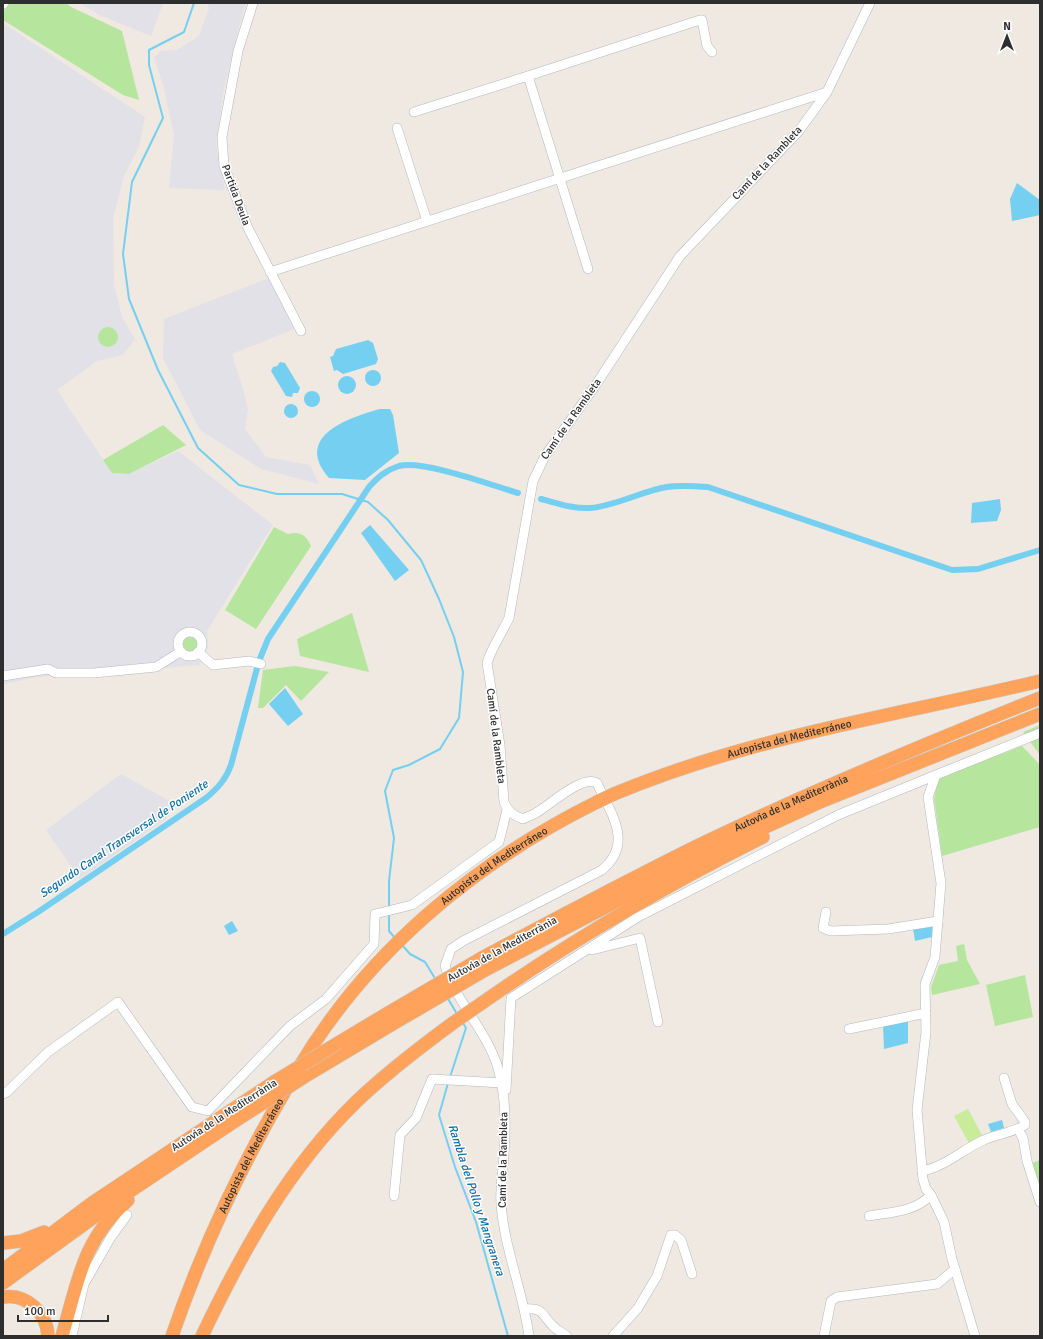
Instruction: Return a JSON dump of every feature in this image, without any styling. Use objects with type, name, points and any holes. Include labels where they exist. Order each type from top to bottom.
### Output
[{"type":"highway","name":"Autopista del Mediterráneo","points":[[172,1336],[216,1225],[259,1135],[310,1048],[333,1015],[391,949],[410,930],[486,867],[532,837],[597,802],[687,766],[769,742],[1040,681]]},
{"type":"highway","name":"Autovia de la Mediterrània","points":[[3,1283],[123,1196],[392,1018],[594,898],[770,812],[867,769],[1040,698]]},
{"type":"highway","name":"Autovia de la Mediterrània","points":[[483,964],[711,852],[820,802],[883,778],[984,735],[1040,714]]},
{"type":"highway","points":[[202,1336],[245,1251],[301,1165],[356,1102],[418,1049],[453,1023],[575,940],[644,899],[706,866],[883,778]]},
{"type":"highway","name":"Autovia de la Mediterrània","points":[[3,1270],[92,1203],[274,1082],[338,1043],[392,1018]]},
{"type":"highway","points":[[62,1336],[80,1268],[98,1234],[120,1208],[174,1167],[183,1156]]},
{"type":"highway","points":[[3,1264],[44,1232],[77,1209],[92,1203]]},
{"type":"highway","points":[[3,1243],[21,1241],[44,1232]]},
{"type":"highway","points":[[3,1297],[19,1298],[35,1307],[46,1323],[48,1336]]},
{"type":"street","name":"Partida Deula","points":[[253,3],[238,51],[222,137],[224,166],[248,228],[301,330]]},
{"type":"street","name":"Camí de la Rambleta","points":[[529,1336],[526,1309],[510,1250],[501,1202],[505,1112],[502,1083],[495,1058],[445,966],[451,949],[463,941],[602,870],[611,862],[618,851],[619,838],[612,815],[597,783],[594,781],[576,786],[534,815],[523,819],[514,816],[507,810],[504,802],[500,745],[487,663],[490,652],[503,632],[509,618],[533,481],[545,456],[597,383],[680,256],[798,132],[827,92],[870,3]]},
{"type":"street","points":[[414,112],[701,20],[707,46],[712,52]]},
{"type":"street","points":[[528,76],[558,178],[588,269]]},
{"type":"street","points":[[270,272],[827,92]]},
{"type":"street","points":[[397,128],[427,221]]},
{"type":"street","points":[[190,632],[200,638],[201,645],[198,652],[187,656],[180,652],[178,643],[179,639],[190,632]]},
{"type":"street","points":[[3,676],[48,669],[56,673],[94,673],[119,669],[156,667],[180,652]]},
{"type":"street","points":[[198,652],[213,664],[249,661],[258,664]]},
{"type":"street","points":[[505,1112],[511,998],[638,917],[838,815],[1040,733]]},
{"type":"street","points":[[936,775],[928,797],[941,884],[935,957],[925,984],[926,1032],[917,1110],[924,1185],[931,1195],[944,1222],[955,1269],[975,1336]]},
{"type":"street","points":[[3,1094],[7,1092],[48,1052],[118,1002],[192,1108],[208,1111],[290,1026],[326,999],[374,944],[375,914],[412,905],[499,842],[507,810]]},
{"type":"street","points":[[826,912],[823,928],[831,931],[888,929],[938,921]]},
{"type":"street","points":[[582,953],[640,938],[658,1022]]},
{"type":"street","points":[[849,1029],[926,1013]]},
{"type":"street","points":[[922,1171],[952,1158],[984,1140],[1018,1129],[1025,1124],[1012,1104],[1004,1078]]},
{"type":"street","points":[[394,1196],[400,1135],[416,1118],[432,1079],[502,1083]]},
{"type":"street","points":[[1018,1129],[1023,1138],[1027,1161],[1040,1202]]},
{"type":"street","points":[[869,1216],[908,1209],[924,1203],[931,1195]]},
{"type":"street","points":[[72,1336],[84,1284],[111,1237],[127,1215]]},
{"type":"street","points":[[615,1335],[638,1308],[657,1276],[671,1235],[675,1235],[681,1240],[692,1274]]},
{"type":"street","points":[[824,1336],[831,1301],[837,1297],[937,1284],[955,1269]]},
{"type":"street","points":[[526,1309],[535,1308],[541,1311],[554,1327],[567,1336]]},
{"type":"shaded area","points":[[80,3],[163,3],[151,36],[99,15]]},
{"type":"shaded area","points":[[207,3],[246,3],[224,89],[216,143],[225,190],[169,188],[174,134],[163,84],[154,58],[160,51],[177,50],[199,36],[209,8]]},
{"type":"shaded area","points":[[3,23],[145,117],[139,147],[124,176],[113,219],[114,284],[122,317],[135,339],[123,355],[97,361],[57,390],[112,473],[129,474],[178,451],[273,525],[207,631],[208,646],[200,665],[38,677],[3,684]]},
{"type":"shaded area","points":[[269,278],[294,329],[232,354],[248,409],[245,429],[266,457],[310,465],[319,484],[261,469],[200,430],[163,358],[164,319]]},
{"type":"shaded area","points":[[121,774],[175,804],[165,820],[80,879],[46,830]]},
{"type":"green space","points":[[8,3],[66,3],[71,7],[122,31],[139,100],[123,95],[3,20],[3,13]]},
{"type":"green space","points":[[108,327],[115,330],[118,337],[115,344],[108,347],[101,344],[98,337],[101,330]]},
{"type":"green space","points":[[163,425],[186,445],[129,474],[112,473],[103,460]]},
{"type":"green space","points":[[274,527],[288,534],[296,533],[302,535],[307,539],[311,546],[256,629],[225,610]]},
{"type":"green space","points":[[352,613],[369,672],[300,656],[297,639]]},
{"type":"green space","points":[[190,637],[195,639],[197,644],[195,649],[190,651],[185,649],[183,644],[185,639]]},
{"type":"green space","points":[[295,666],[329,672],[301,701],[286,685],[263,708],[258,708],[263,670]]},
{"type":"green space","points":[[1040,725],[1040,755],[1023,732]]},
{"type":"green space","points":[[1022,746],[1040,765],[1040,827],[942,856],[934,798],[939,778]]},
{"type":"green space","points":[[964,944],[967,960],[980,984],[932,995],[931,987],[939,965],[958,961],[956,946]]},
{"type":"green space","points":[[1025,975],[1033,1017],[995,1026],[986,985]]},
{"type":"green space","points":[[968,1109],[983,1137],[970,1145],[954,1116]]},
{"type":"green space","points":[[1040,1160],[1040,1186],[1032,1163]]},
{"type":"water","points":[[1017,183],[1040,200],[1040,215],[1012,221],[1010,199]]},
{"type":"water","points":[[368,340],[373,343],[378,359],[376,364],[343,374],[337,370],[334,371],[330,357],[333,356],[336,349]]},
{"type":"water","points":[[280,362],[285,363],[300,388],[298,393],[293,393],[292,397],[286,396],[271,371],[273,367],[277,366]]},
{"type":"water","points":[[370,370],[376,370],[381,375],[379,384],[376,386],[370,386],[365,381],[365,375]]},
{"type":"water","points":[[347,376],[353,379],[356,385],[353,391],[347,394],[341,391],[338,385],[341,379]]},
{"type":"water","points":[[312,391],[318,393],[320,399],[318,405],[312,407],[306,405],[304,399],[306,393]]},
{"type":"water","points":[[288,404],[294,404],[298,408],[298,414],[294,418],[288,418],[284,414],[284,408]]},
{"type":"water","points":[[380,409],[390,409],[393,415],[399,453],[365,480],[329,478],[320,464],[317,451],[321,441],[329,432],[340,424]]},
{"type":"water","points":[[1000,499],[1001,510],[997,521],[971,523],[972,503]]},
{"type":"water","points":[[370,525],[409,570],[395,581],[361,533]]},
{"type":"water","points":[[285,688],[303,714],[288,726],[269,704]]},
{"type":"water","points":[[232,921],[238,931],[229,935],[224,926]]},
{"type":"water","points":[[932,926],[932,937],[915,941],[913,929]]},
{"type":"water","points":[[908,1020],[908,1043],[884,1049],[883,1025]]},
{"type":"water","points":[[1002,1120],[1004,1128],[991,1132],[988,1124]]},
{"type":"waterway","name":"Rambla del Pollo y Mangranera","points":[[194,3],[184,32],[149,50],[149,65],[163,118],[132,182],[123,254],[129,299],[158,370],[198,448],[239,485],[277,494],[342,494],[368,502],[388,520],[421,560],[439,599],[454,637],[463,672],[459,718],[440,749],[409,765],[393,770],[385,791],[394,838],[389,881],[389,908]]},
{"type":"waterway","name":"Segundo Canal Transversal de Poniente","points":[[3,934],[38,912],[206,798],[221,783],[227,775],[231,765],[259,661],[268,639],[369,487],[379,477],[399,466],[410,465],[458,474],[518,493]]},
{"type":"waterway","points":[[541,499],[571,507],[590,508],[600,507],[667,487],[708,487],[952,570],[978,569],[1040,550]]},
{"type":"waterway","name":"Rambla del Pollo y Mangranera","points":[[389,913],[389,931],[395,938]]},
{"type":"waterway","name":"Rambla del Pollo y Mangranera","points":[[402,945],[410,954],[425,962],[436,980]]},
{"type":"waterway","name":"Rambla del Pollo y Mangranera","points":[[447,997],[457,1014]]},
{"type":"waterway","name":"Rambla del Pollo y Mangranera","points":[[450,1077],[466,1028],[463,1023]]},
{"type":"waterway","name":"Rambla del Pollo y Mangranera","points":[[448,1083],[439,1115],[455,1167],[476,1222],[508,1336]]}]
